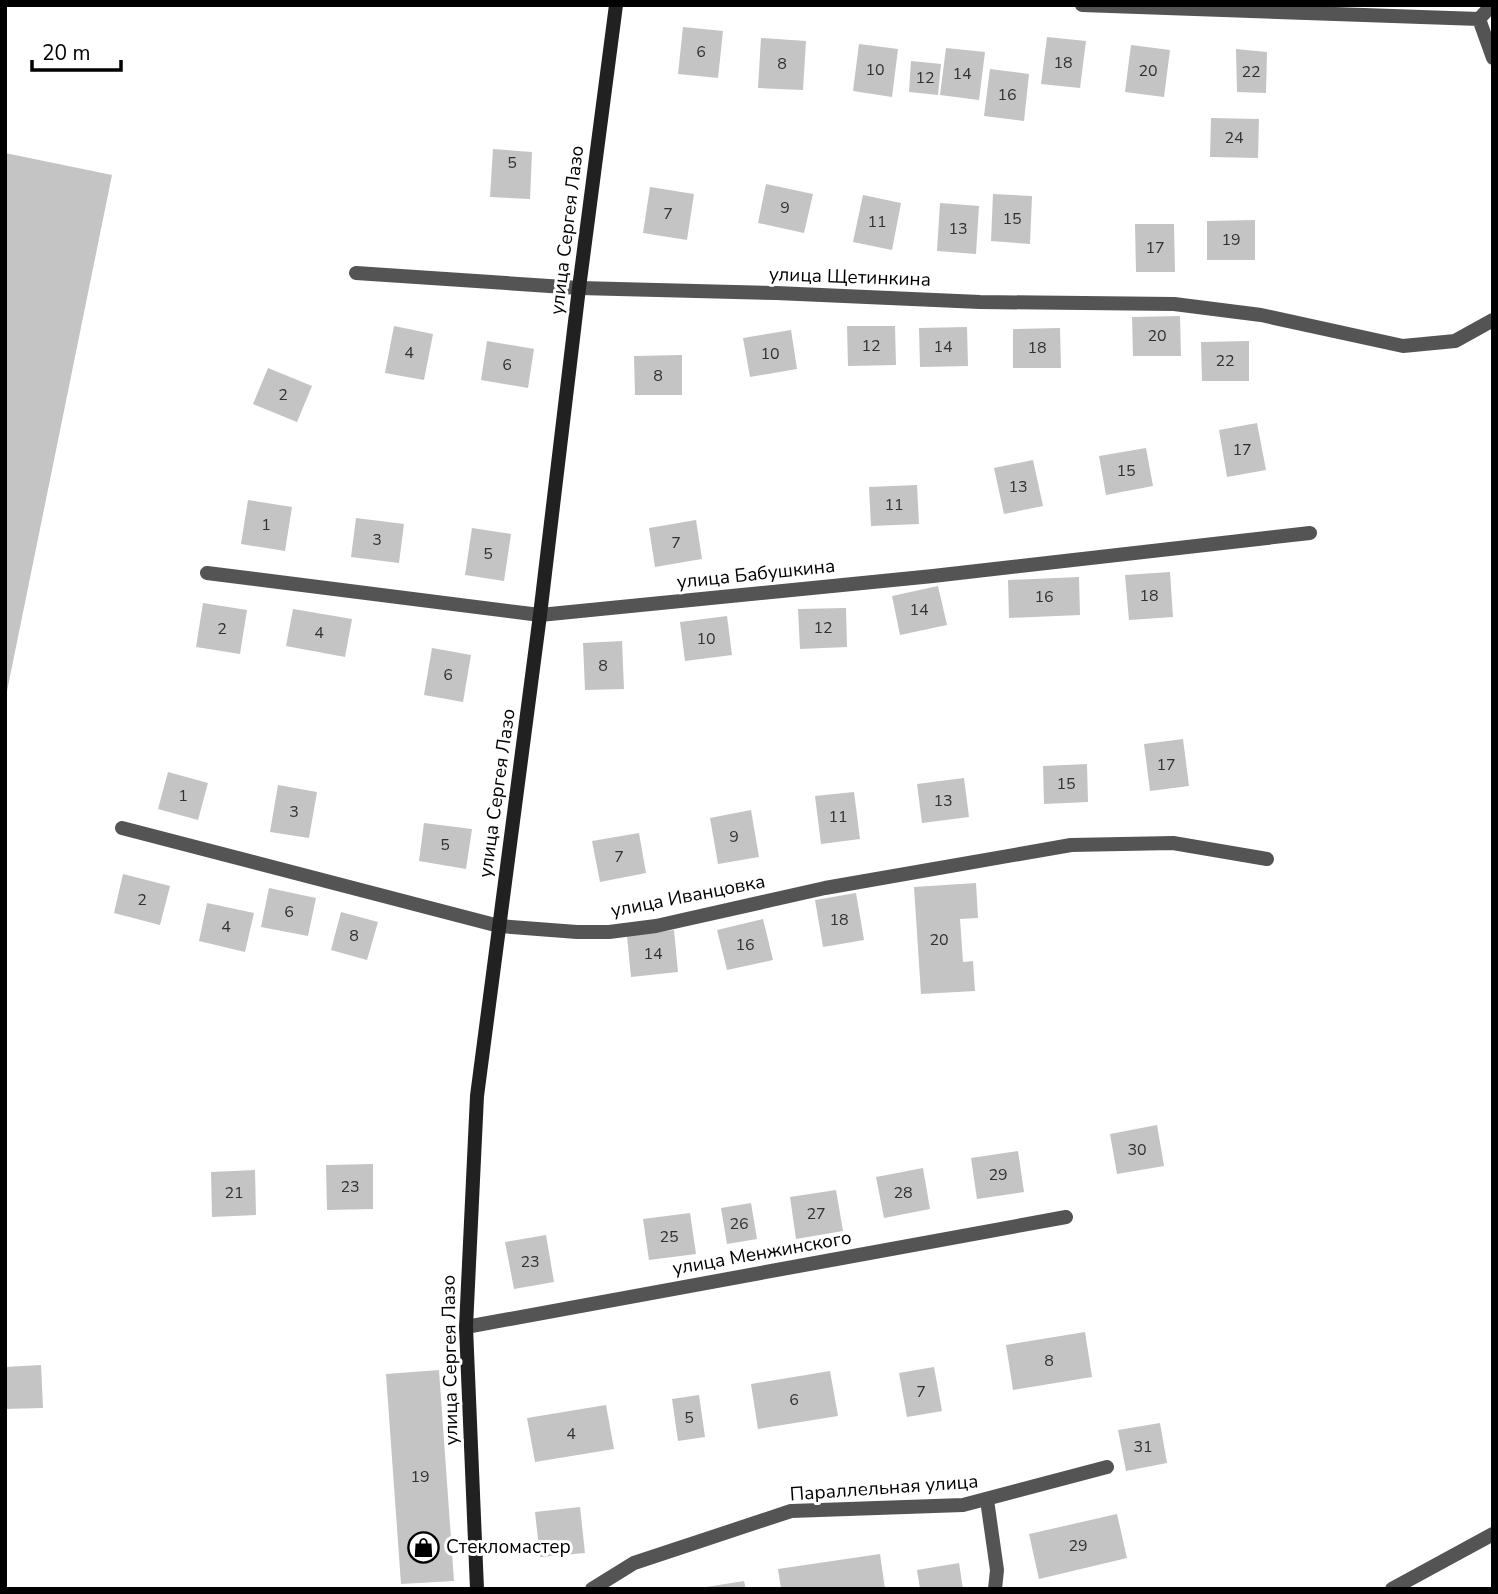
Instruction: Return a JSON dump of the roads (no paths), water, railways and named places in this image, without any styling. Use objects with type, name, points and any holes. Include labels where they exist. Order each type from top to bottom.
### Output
[{"type":"main road","name":"улица Сергея Лазо","points":[[477,1589],[466,1327],[477,1096],[616,5]]},
{"type":"street","points":[[1082,5],[1479,19],[1492,5]]},
{"type":"street","points":[[1479,19],[1493,58]]},
{"type":"street","name":"улица Щетинкина","points":[[356,273],[579,288],[980,302],[1174,304],[1261,316],[1403,346],[1455,341],[1493,320]]},
{"type":"street","name":"улица Бабушкина","points":[[207,573],[540,615],[933,576],[1310,533]]},
{"type":"street","name":"улица Иванцовка","points":[[122,828],[499,926],[609,932],[656,926],[825,888],[1071,845],[1173,843],[1268,859]]},
{"type":"street","name":"улица Менжинского","points":[[466,1327],[1066,1217]]},
{"type":"street","name":"Параллельная улица","points":[[592,1589],[634,1563],[791,1511],[963,1505],[1107,1467]]},
{"type":"street","points":[[987,1500],[997,1570],[995,1589]]},
{"type":"street","points":[[1392,1589],[1493,1534]]},
{"type":"place","name":"Стекломастер","points":[[423,1547]]}]
